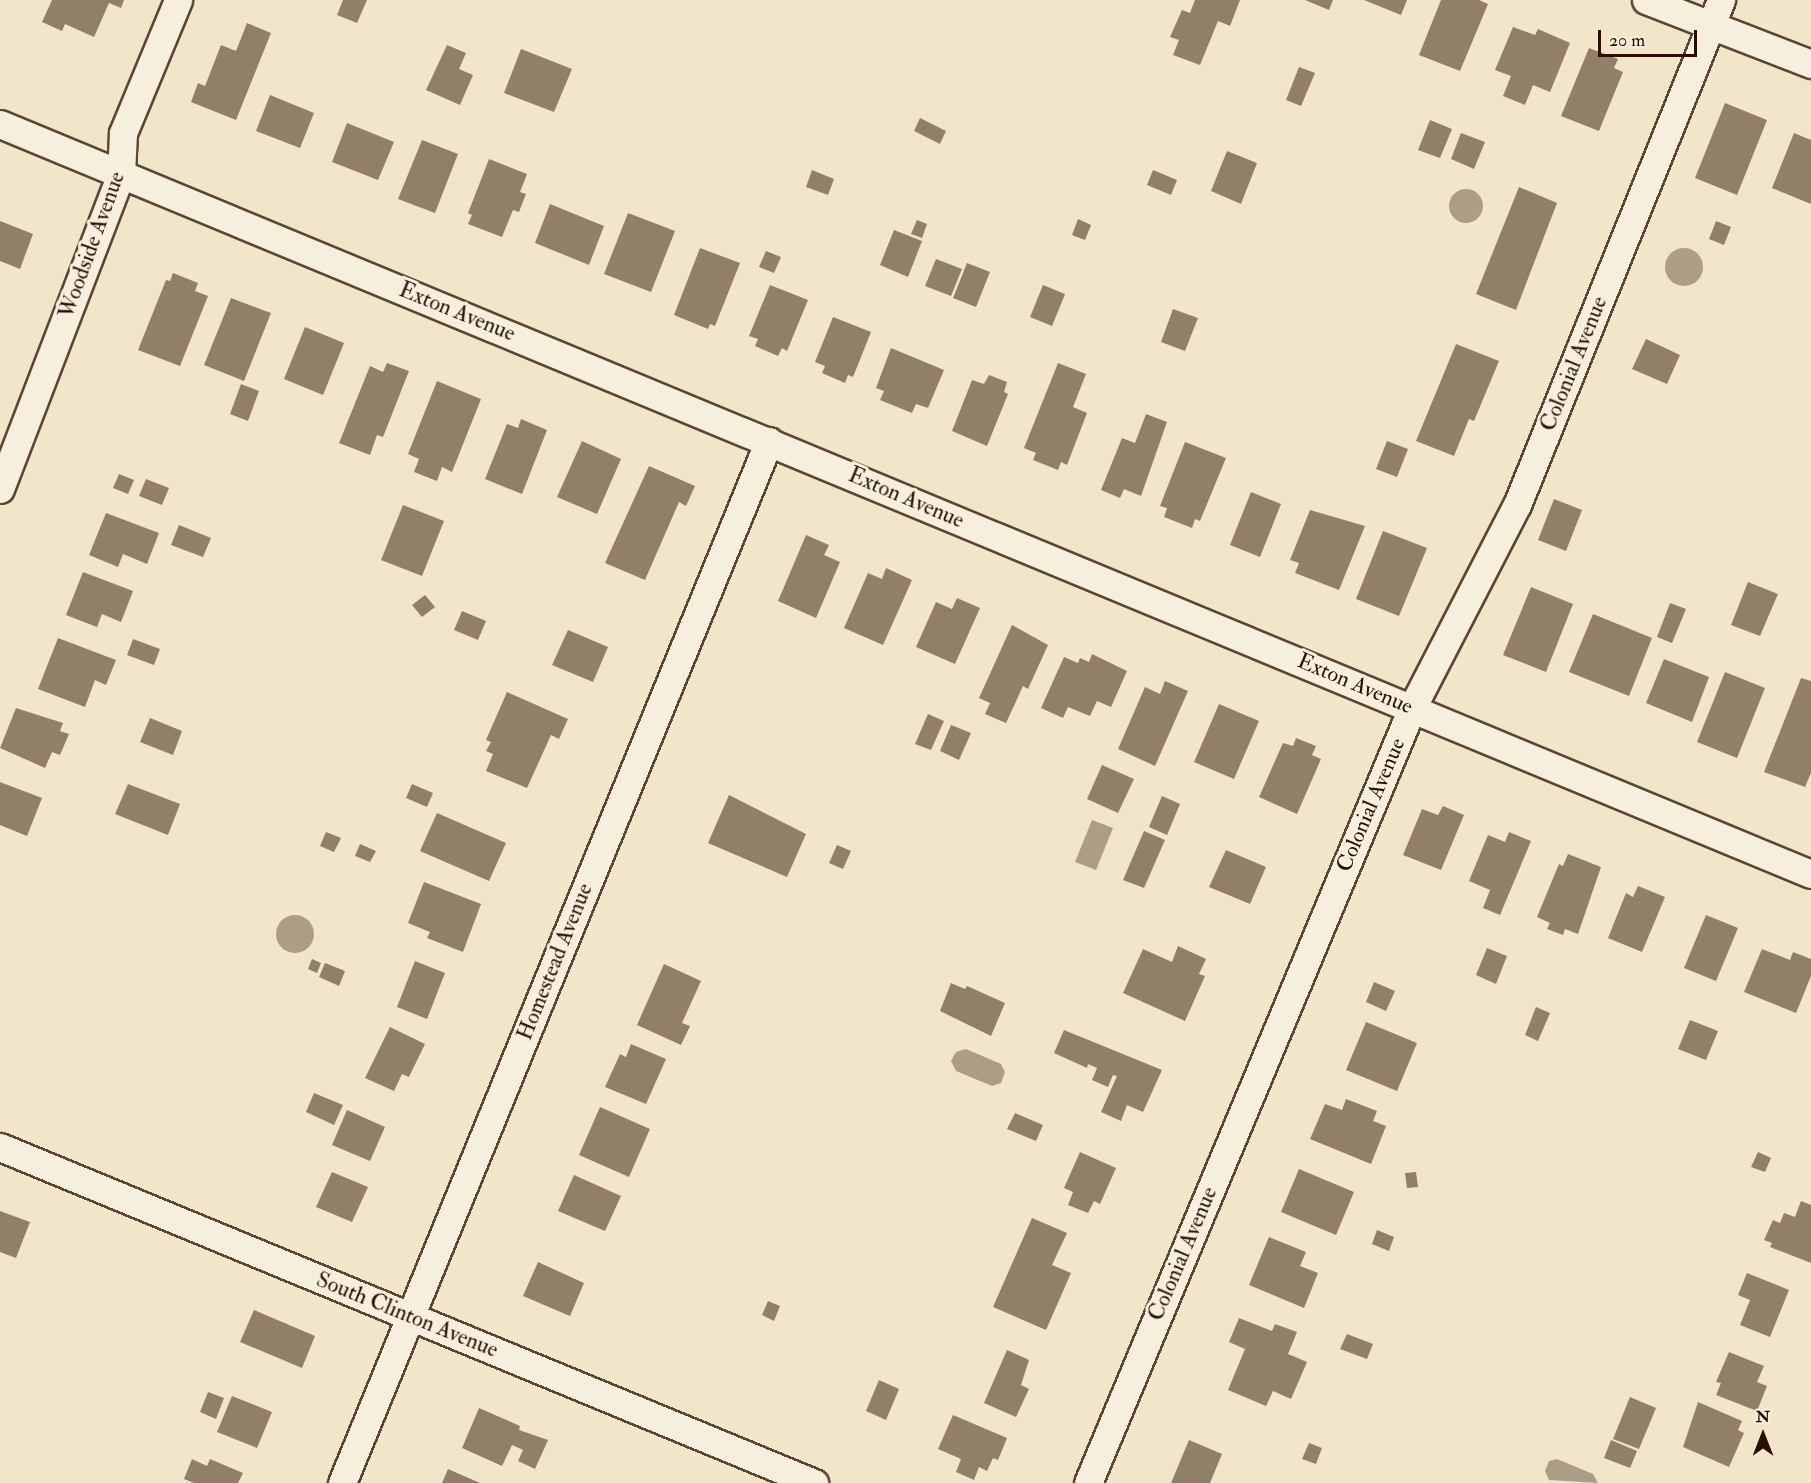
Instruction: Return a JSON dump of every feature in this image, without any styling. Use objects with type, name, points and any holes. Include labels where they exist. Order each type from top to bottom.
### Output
[{"type":"street","name":"Woodside Avenue","points":[[0,489],[121,174],[123,133],[178,0]]},
{"type":"street","points":[[1646,0],[1811,64]]},
{"type":"street","name":"Colonial Avenue","points":[[1088,1483],[1412,708],[1517,504],[1720,0]]},
{"type":"street","name":"Exton Avenue","points":[[0,124],[1811,874]]},
{"type":"street","name":"Homestead Avenue","points":[[342,1483],[769,441]]},
{"type":"street","name":"South Clinton Avenue","points":[[0,1147],[814,1483]]},
{"type":"shaded area","points":[[1466,189],[1478,194],[1483,206],[1478,218],[1466,223],[1454,218],[1449,206],[1454,194]]},
{"type":"shaded area","points":[[1684,248],[1697,254],[1703,267],[1697,280],[1684,286],[1671,280],[1665,267],[1671,254]]},
{"type":"shaded area","points":[[1092,820],[1113,828],[1096,870],[1075,862]]},
{"type":"shaded area","points":[[295,915],[308,921],[314,934],[308,947],[295,953],[282,947],[276,934],[282,921]]},
{"type":"shaded area","points":[[966,1049],[1001,1064],[1005,1072],[1001,1083],[992,1086],[956,1071],[951,1061],[956,1052]]},
{"type":"shaded area","points":[[1557,1459],[1593,1474],[1598,1483],[1549,1480],[1545,1471],[1549,1461]]},
{"type":"building","points":[[52,0],[124,0],[121,8],[109,3],[94,37],[65,24],[62,31],[42,22]]},
{"type":"building","points":[[343,0],[367,0],[357,23],[337,15]]},
{"type":"building","points":[[1195,0],[1240,0],[1230,26],[1218,21],[1200,65],[1173,55],[1179,40],[1170,37],[1182,10],[1190,13]]},
{"type":"building","points":[[1305,0],[1333,0],[1329,10]]},
{"type":"building","points":[[1364,0],[1407,0],[1401,15]]},
{"type":"building","points":[[1441,0],[1479,0],[1488,4],[1460,71],[1419,55]]},
{"type":"building","points":[[247,23],[271,33],[236,120],[191,102],[198,83],[205,86],[221,45],[236,51]]},
{"type":"building","points":[[1513,27],[1535,35],[1538,29],[1570,43],[1550,92],[1533,85],[1525,105],[1503,96],[1511,76],[1495,70]]},
{"type":"building","points":[[447,45],[466,53],[459,69],[473,75],[460,105],[426,90]]},
{"type":"building","points":[[1589,48],[1618,59],[1614,68],[1623,72],[1599,131],[1561,116]]},
{"type":"building","points":[[521,49],[572,69],[554,112],[504,93]]},
{"type":"building","points":[[1299,67],[1315,73],[1301,106],[1286,100]]},
{"type":"building","points":[[270,95],[314,113],[300,148],[256,131]]},
{"type":"building","points":[[1725,103],[1767,120],[1737,195],[1695,178]]},
{"type":"building","points":[[920,118],[946,131],[940,144],[914,131]]},
{"type":"building","points":[[1430,120],[1452,129],[1440,158],[1418,150]]},
{"type":"building","points":[[347,123],[394,142],[378,180],[332,162]]},
{"type":"building","points":[[1461,133],[1485,142],[1474,169],[1451,159]]},
{"type":"building","points":[[1794,133],[1811,140],[1811,204],[1772,188]]},
{"type":"building","points":[[422,140],[458,154],[435,213],[398,199]]},
{"type":"building","points":[[1227,151],[1257,163],[1241,204],[1211,191]]},
{"type":"building","points":[[489,159],[527,174],[520,192],[526,194],[519,212],[513,210],[502,237],[468,224],[472,215],[468,213]]},
{"type":"building","points":[[812,170],[834,179],[828,195],[806,187]]},
{"type":"building","points":[[1153,170],[1177,180],[1171,195],[1147,185]]},
{"type":"building","points":[[1519,187],[1557,203],[1516,310],[1476,294]]},
{"type":"building","points":[[550,204],[604,226],[589,265],[535,243]]},
{"type":"building","points":[[628,213],[675,231],[651,292],[604,274]]},
{"type":"building","points":[[1078,219],[1091,225],[1085,240],[1072,235]]},
{"type":"building","points":[[917,220],[927,224],[922,238],[911,234]]},
{"type":"building","points":[[0,221],[33,234],[20,269],[0,261]]},
{"type":"building","points":[[1716,221],[1731,227],[1724,245],[1709,239]]},
{"type":"building","points":[[894,230],[922,241],[908,277],[880,265]]},
{"type":"building","points":[[700,248],[740,263],[715,326],[710,324],[708,329],[674,315]]},
{"type":"building","points":[[766,251],[781,257],[774,273],[759,267]]},
{"type":"building","points":[[936,259],[962,269],[951,296],[925,286]]},
{"type":"building","points":[[967,263],[990,272],[976,307],[953,298]]},
{"type":"building","points":[[173,273],[198,283],[195,291],[208,296],[180,366],[138,350],[166,280],[170,281]]},
{"type":"building","points":[[770,285],[808,300],[787,351],[782,348],[778,356],[755,346],[758,339],[749,336]]},
{"type":"building","points":[[1043,285],[1065,294],[1052,326],[1030,317]]},
{"type":"building","points":[[231,298],[271,313],[244,381],[204,365]]},
{"type":"building","points":[[1173,309],[1198,318],[1185,351],[1161,342]]},
{"type":"building","points":[[833,317],[871,332],[853,377],[848,375],[845,383],[822,373],[825,366],[815,362]]},
{"type":"building","points":[[305,327],[344,343],[323,395],[284,379]]},
{"type":"building","points":[[1646,339],[1680,355],[1667,384],[1632,369]]},
{"type":"building","points":[[1456,344],[1499,361],[1474,421],[1469,419],[1454,456],[1416,441]]},
{"type":"building","points":[[891,348],[944,370],[928,408],[916,404],[912,413],[880,400],[884,391],[876,388]]},
{"type":"building","points":[[387,363],[409,371],[383,437],[377,435],[370,455],[339,443],[370,366],[383,372]]},
{"type":"building","points":[[1058,363],[1086,374],[1073,407],[1087,413],[1067,465],[1061,462],[1058,470],[1033,460],[1036,453],[1024,448]]},
{"type":"building","points":[[989,375],[1007,382],[1004,392],[1008,394],[987,446],[952,431],[972,380],[984,384]]},
{"type":"building","points":[[437,381],[481,399],[452,472],[442,467],[437,481],[414,472],[419,459],[408,454]]},
{"type":"building","points":[[241,384],[259,391],[248,421],[230,414]]},
{"type":"building","points":[[1146,414],[1167,422],[1141,496],[1124,489],[1120,498],[1101,490],[1122,438],[1135,443]]},
{"type":"building","points":[[521,419],[547,430],[522,494],[485,479],[507,424],[518,428]]},
{"type":"building","points":[[582,441],[621,459],[597,514],[557,497]]},
{"type":"building","points":[[1387,441],[1408,449],[1397,477],[1376,469]]},
{"type":"building","points":[[1185,442],[1226,458],[1200,521],[1195,519],[1192,528],[1164,517],[1167,508],[1160,506]]},
{"type":"building","points":[[649,466],[695,486],[686,506],[679,502],[645,580],[605,563]]},
{"type":"building","points":[[119,474],[134,480],[128,494],[113,488]]},
{"type":"building","points":[[146,479],[169,488],[162,505],[139,496]]},
{"type":"building","points":[[1251,492],[1281,504],[1260,557],[1230,545]]},
{"type":"building","points":[[1554,499],[1582,510],[1566,551],[1538,540]]},
{"type":"building","points":[[403,505],[444,521],[422,576],[381,560]]},
{"type":"building","points":[[1310,510],[1365,526],[1339,590],[1295,573],[1299,563],[1290,560]]},
{"type":"building","points":[[106,513],[159,533],[147,564],[123,554],[118,567],[89,555]]},
{"type":"building","points":[[179,525],[211,538],[203,557],[171,545]]},
{"type":"building","points":[[1383,531],[1427,548],[1399,616],[1356,599]]},
{"type":"building","points":[[806,535],[829,545],[824,555],[840,562],[816,618],[778,601]]},
{"type":"building","points":[[886,568],[912,580],[883,645],[844,628],[868,573],[882,579]]},
{"type":"building","points":[[83,572],[133,591],[121,622],[102,614],[97,627],[66,615]]},
{"type":"building","points":[[1748,582],[1778,594],[1760,636],[1731,625]]},
{"type":"building","points":[[1531,587],[1573,604],[1546,672],[1503,655]]},
{"type":"building","points":[[425,595],[435,607],[422,617],[412,605]]},
{"type":"building","points":[[957,598],[980,608],[955,664],[916,647],[936,602],[952,609]]},
{"type":"building","points":[[1670,603],[1686,609],[1672,643],[1657,637]]},
{"type":"building","points":[[462,611],[486,621],[478,640],[454,630]]},
{"type":"building","points":[[1593,614],[1652,638],[1629,696],[1569,672]]},
{"type":"building","points":[[1012,625],[1048,645],[1028,689],[1023,686],[1006,723],[985,714],[990,703],[979,698]]},
{"type":"building","points":[[568,630],[608,647],[593,682],[552,665]]},
{"type":"building","points":[[58,638],[116,660],[106,685],[95,680],[85,707],[38,689]]},
{"type":"building","points":[[133,639],[160,649],[154,665],[127,655]]},
{"type":"building","points":[[1092,654],[1127,671],[1111,707],[1097,701],[1090,716],[1068,707],[1063,718],[1041,708],[1064,657],[1078,663],[1080,658],[1089,662]]},
{"type":"building","points":[[1664,659],[1709,677],[1692,722],[1646,703]]},
{"type":"building","points":[[1725,672],[1765,688],[1737,758],[1697,742]]},
{"type":"building","points":[[1801,678],[1811,681],[1811,773],[1805,787],[1764,772]]},
{"type":"building","points":[[1165,681],[1188,691],[1155,766],[1118,749],[1145,687],[1160,694]]},
{"type":"building","points":[[507,692],[568,719],[559,739],[551,735],[527,788],[486,771],[493,754],[486,751],[491,742],[486,740]]},
{"type":"building","points":[[1219,704],[1259,721],[1234,779],[1194,762]]},
{"type":"building","points":[[16,708],[63,723],[60,731],[69,734],[60,755],[52,752],[45,768],[0,748]]},
{"type":"building","points":[[928,714],[944,721],[931,750],[915,744]]},
{"type":"building","points":[[150,718],[182,731],[173,755],[140,742]]},
{"type":"building","points":[[951,725],[971,733],[959,760],[940,751]]},
{"type":"building","points":[[1296,738],[1316,746],[1312,755],[1321,759],[1297,814],[1259,797],[1283,743],[1293,746]]},
{"type":"building","points":[[1102,765],[1134,779],[1118,813],[1087,799]]},
{"type":"building","points":[[0,782],[42,798],[27,836],[0,825]]},
{"type":"building","points":[[128,784],[180,804],[168,835],[115,814]]},
{"type":"building","points":[[412,784],[433,793],[427,807],[406,798]]},
{"type":"building","points":[[729,795],[806,834],[787,877],[708,843]]},
{"type":"building","points":[[1162,796],[1180,804],[1167,835],[1149,827]]},
{"type":"building","points":[[1443,806],[1464,815],[1441,870],[1403,855],[1422,809],[1438,815]]},
{"type":"building","points":[[437,813],[506,843],[489,881],[420,851]]},
{"type":"building","points":[[1144,831],[1165,840],[1144,888],[1123,880]]},
{"type":"building","points":[[326,832],[341,838],[334,852],[320,846]]},
{"type":"building","points":[[1509,832],[1531,841],[1500,915],[1483,908],[1490,890],[1469,881],[1488,835],[1505,842]]},
{"type":"building","points":[[360,844],[376,851],[370,862],[355,856]]},
{"type":"building","points":[[837,845],[851,851],[843,869],[829,863]]},
{"type":"building","points":[[1226,850],[1266,867],[1250,904],[1209,887]]},
{"type":"building","points":[[1568,854],[1601,867],[1578,934],[1565,929],[1563,935],[1547,929],[1550,923],[1537,917],[1559,864],[1563,866]]},
{"type":"building","points":[[424,882],[481,904],[463,952],[427,938],[430,932],[408,923]]},
{"type":"building","points":[[1638,886],[1665,897],[1642,952],[1608,938],[1626,893],[1633,897]]},
{"type":"building","points":[[1706,915],[1738,928],[1716,981],[1684,968]]},
{"type":"building","points":[[1178,946],[1206,959],[1199,974],[1205,976],[1185,1021],[1123,993],[1143,949],[1172,962]]},
{"type":"building","points":[[1487,948],[1507,956],[1496,984],[1476,975]]},
{"type":"building","points":[[1762,949],[1790,960],[1793,952],[1811,959],[1811,976],[1796,1013],[1744,992]]},
{"type":"building","points":[[312,959],[321,963],[317,973],[308,969]]},
{"type":"building","points":[[415,961],[445,973],[427,1019],[397,1007]]},
{"type":"building","points":[[325,963],[345,971],[339,986],[319,977]]},
{"type":"building","points":[[664,964],[701,981],[682,1023],[690,1026],[681,1045],[637,1025]]},
{"type":"building","points":[[1374,982],[1395,991],[1386,1011],[1366,1002]]},
{"type":"building","points":[[951,983],[965,989],[967,986],[1005,1003],[991,1036],[940,1011]]},
{"type":"building","points":[[1536,1007],[1550,1013],[1538,1041],[1525,1035]]},
{"type":"building","points":[[1690,1020],[1718,1031],[1706,1060],[1678,1049]]},
{"type":"building","points":[[1366,1022],[1417,1043],[1397,1091],[1346,1070]]},
{"type":"building","points":[[390,1027],[425,1044],[409,1077],[402,1074],[394,1091],[365,1078]]},
{"type":"building","points":[[1064,1030],[1162,1070],[1143,1112],[1127,1105],[1121,1121],[1101,1112],[1117,1076],[1113,1075],[1108,1087],[1092,1080],[1097,1068],[1088,1064],[1087,1068],[1054,1053]]},
{"type":"building","points":[[631,1044],[666,1059],[646,1104],[605,1087],[620,1054],[626,1057]]},
{"type":"building","points":[[314,1093],[343,1105],[334,1125],[306,1112]]},
{"type":"building","points":[[1346,1099],[1377,1111],[1373,1121],[1386,1126],[1371,1164],[1310,1139],[1325,1104],[1342,1110]]},
{"type":"building","points":[[600,1107],[650,1129],[629,1177],[579,1155]]},
{"type":"building","points":[[347,1110],[385,1127],[370,1161],[332,1145]]},
{"type":"building","points":[[1015,1113],[1043,1125],[1036,1141],[1007,1129]]},
{"type":"building","points":[[1080,1152],[1116,1168],[1100,1204],[1094,1201],[1088,1213],[1068,1205],[1073,1192],[1064,1188]]},
{"type":"building","points":[[1758,1152],[1771,1158],[1765,1172],[1751,1167]]},
{"type":"building","points":[[1299,1169],[1354,1192],[1336,1235],[1281,1212]]},
{"type":"building","points":[[332,1172],[368,1187],[352,1222],[316,1207]]},
{"type":"building","points":[[1416,1172],[1418,1187],[1407,1188],[1405,1173]]},
{"type":"building","points":[[574,1175],[621,1196],[605,1231],[558,1211]]},
{"type":"building","points":[[1801,1201],[1811,1205],[1811,1263],[1770,1247],[1772,1243],[1764,1240],[1773,1220],[1780,1223],[1784,1213],[1795,1217]]},
{"type":"building","points":[[0,1211],[30,1222],[16,1258],[0,1252]]},
{"type":"building","points":[[1032,1218],[1067,1233],[1052,1265],[1071,1273],[1046,1330],[993,1307]]},
{"type":"building","points":[[1377,1230],[1394,1237],[1389,1251],[1372,1244]]},
{"type":"building","points":[[1269,1237],[1306,1252],[1300,1266],[1318,1273],[1304,1308],[1249,1285]]},
{"type":"building","points":[[538,1262],[584,1283],[570,1316],[523,1296]]},
{"type":"building","points":[[1747,1273],[1789,1290],[1770,1337],[1740,1325],[1750,1300],[1738,1295]]},
{"type":"building","points":[[768,1301],[780,1306],[774,1321],[762,1315]]},
{"type":"building","points":[[254,1310],[315,1336],[302,1368],[240,1342]]},
{"type":"building","points":[[1239,1318],[1272,1331],[1275,1324],[1297,1332],[1288,1354],[1307,1362],[1291,1399],[1273,1391],[1266,1406],[1228,1390],[1245,1349],[1229,1342]]},
{"type":"building","points":[[1347,1334],[1373,1344],[1367,1359],[1340,1349]]},
{"type":"building","points":[[1007,1350],[1029,1360],[1021,1385],[1029,1389],[1016,1417],[984,1403]]},
{"type":"building","points":[[1729,1352],[1764,1366],[1757,1382],[1767,1386],[1757,1411],[1716,1395],[1721,1383],[1716,1382]]},
{"type":"building","points":[[879,1380],[899,1389],[886,1420],[866,1411]]},
{"type":"building","points":[[208,1392],[224,1398],[216,1419],[200,1412]]},
{"type":"building","points":[[232,1396],[272,1412],[257,1448],[217,1432]]},
{"type":"building","points":[[1630,1397],[1656,1408],[1639,1449],[1613,1439]]},
{"type":"building","points":[[1698,1402],[1742,1421],[1738,1430],[1744,1433],[1729,1467],[1683,1447]]},
{"type":"building","points":[[479,1408],[520,1426],[519,1430],[548,1440],[535,1469],[518,1461],[523,1450],[512,1445],[502,1466],[462,1448]]},
{"type":"building","points":[[953,1415],[1007,1438],[998,1460],[993,1458],[987,1471],[979,1467],[974,1480],[956,1472],[961,1459],[938,1449]]},
{"type":"building","points":[[1189,1440],[1222,1454],[1210,1483],[1171,1483]]},
{"type":"building","points":[[1611,1440],[1637,1451],[1630,1468],[1604,1458]]},
{"type":"building","points":[[1309,1443],[1322,1448],[1316,1464],[1302,1459]]},
{"type":"building","points":[[192,1459],[207,1466],[210,1459],[243,1473],[238,1483],[194,1483],[184,1479]]},
{"type":"building","points":[[448,1469],[480,1483],[442,1483]]}]
